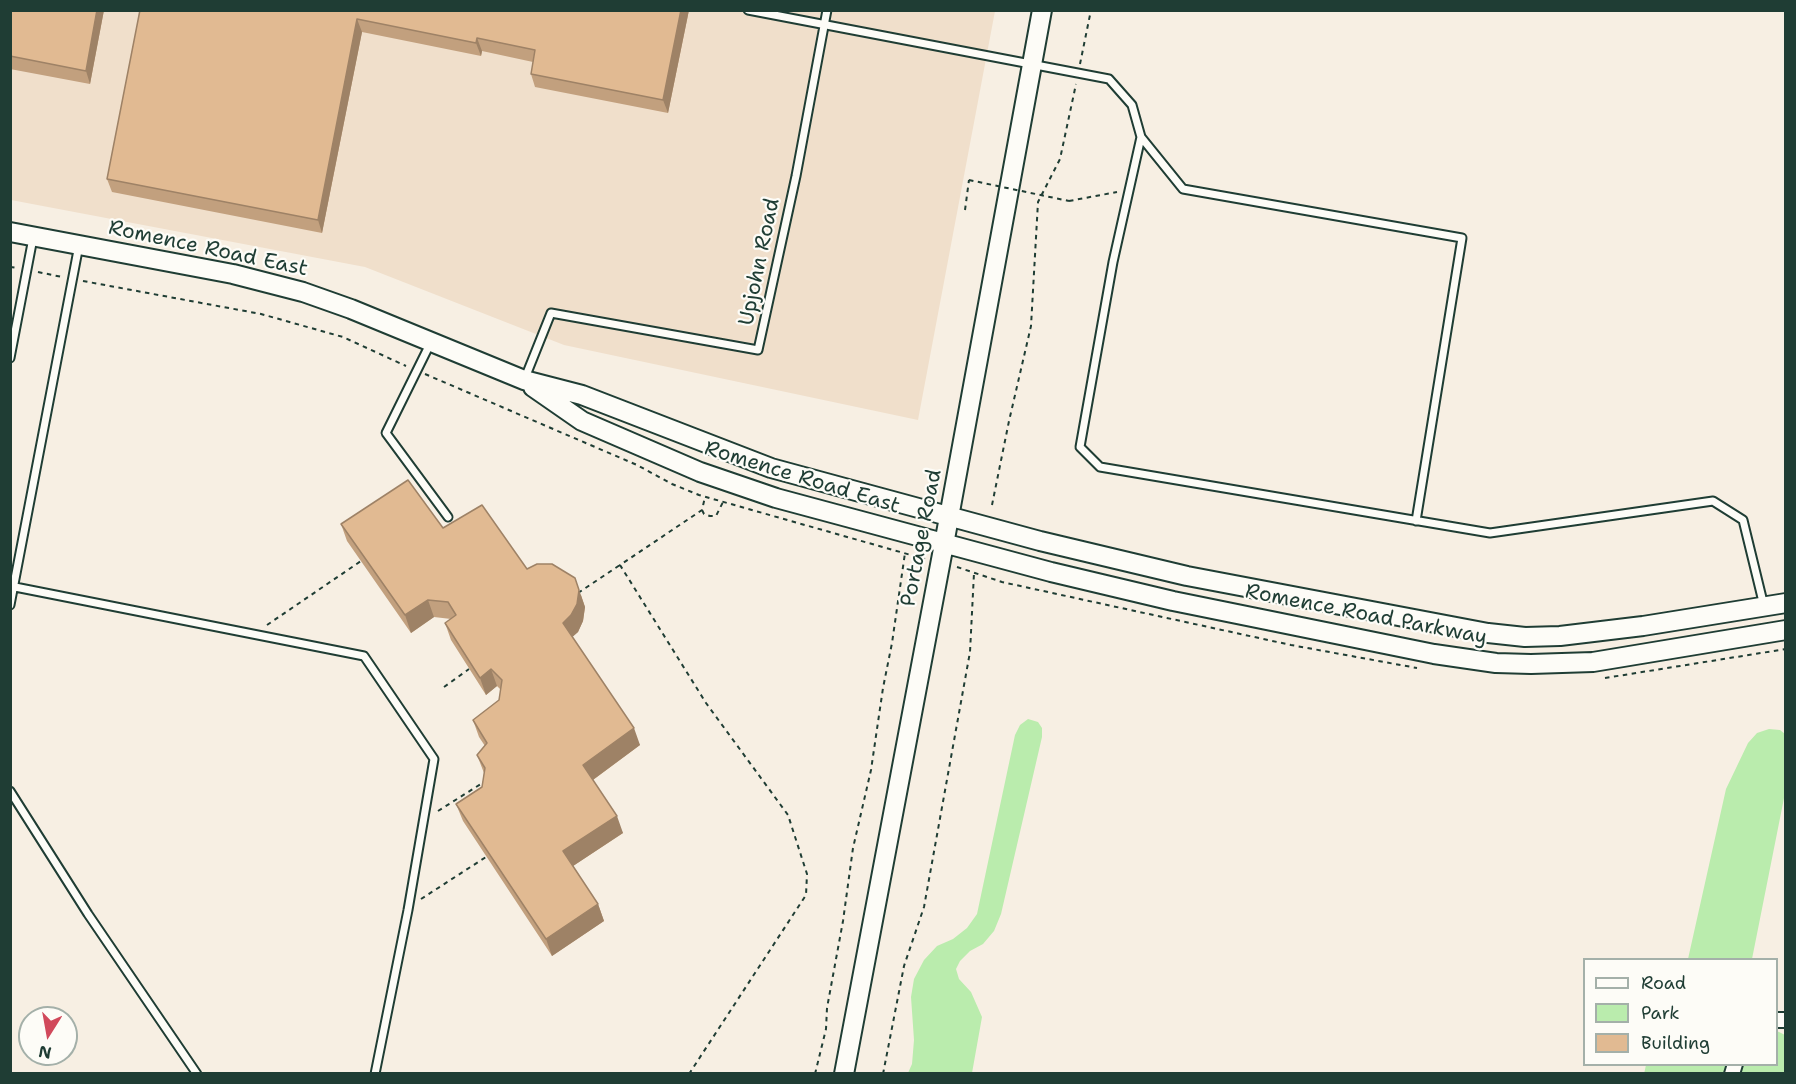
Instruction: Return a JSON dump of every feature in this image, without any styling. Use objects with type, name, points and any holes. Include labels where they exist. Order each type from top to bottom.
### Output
[{"type":"street","name":"Portage Road","points":[[844,1074],[1042,10]]},
{"type":"street","name":"Romence Road East","points":[[10,232],[233,274],[303,292],[351,309],[524,380],[582,395],[771,468],[949,516]]},
{"type":"street","name":"Romence Road East","points":[[524,380],[582,421],[700,472],[776,498],[944,542]]},
{"type":"street","name":"Romence Road Parkway","points":[[949,516],[1040,541],[1187,576],[1488,633],[1525,637],[1560,636],[1643,626],[1785,603]]},
{"type":"street","name":"Romence Road Parkway","points":[[944,542],[1051,572],[1173,601],[1465,659],[1531,664],[1593,662],[1777,631]]},
{"type":"street","points":[[1764,607],[1777,631]]},
{"type":"lane","points":[[748,10],[1108,79],[1132,105],[1141,137],[1183,189],[1462,238],[1416,521]]},
{"type":"lane","name":"Upjohn Road","points":[[524,380],[551,313],[758,350],[796,176],[827,10]]},
{"type":"lane","points":[[1141,137],[1113,262],[1080,447],[1101,467],[1490,533],[1713,501],[1743,520],[1764,607]]},
{"type":"lane","points":[[10,358],[33,236]]},
{"type":"lane","points":[[10,605],[79,245]]},
{"type":"lane","points":[[431,342],[386,433],[448,517]]},
{"type":"lane","points":[[12,586],[364,656],[434,759],[408,910],[375,1074]]},
{"type":"lane","points":[[10,791],[88,914],[197,1074]]},
{"type":"path","points":[[993,505],[1031,326],[1038,202],[1060,159],[1091,10]]},
{"type":"path","points":[[965,210],[969,180],[1069,201],[1129,191]]},
{"type":"path","points":[[578,593],[702,510],[705,497]]},
{"type":"path","points":[[702,510],[704,514],[716,516],[723,502]]},
{"type":"path","points":[[815,1074],[826,1029],[827,1008],[843,921],[853,848],[870,771],[905,553]]},
{"type":"path","points":[[265,627],[361,561]]},
{"type":"path","points":[[620,565],[706,703],[788,815],[807,874],[806,895],[689,1074]]},
{"type":"path","points":[[883,1074],[904,966],[924,907],[970,652],[974,573]]},
{"type":"path","points":[[444,687],[469,669]]},
{"type":"path","points":[[438,811],[488,780]]},
{"type":"path","points":[[421,899],[486,857]]},
{"type":"shaded area","points":[[10,11],[995,11],[918,420],[564,345],[365,267],[11,200]]},
{"type":"green space","points":[[1028,719],[1038,722],[1042,728],[1042,737],[1001,914],[994,931],[983,944],[970,951],[960,961],[956,969],[959,979],[971,992],[982,1017],[972,1073],[908,1073],[912,1064],[914,1040],[911,997],[914,979],[924,960],[937,946],[953,939],[967,928],[977,914],[1015,735],[1020,725]]},
{"type":"green space","points":[[1769,729],[1780,730],[1785,734],[1785,793],[1752,958],[1688,958],[1726,789],[1748,743],[1757,733]]},
{"type":"green space","points":[[1778,1032],[1785,1035],[1785,1073],[1644,1074],[1646,1066],[1778,1066]]},
{"type":"building","points":[[10,10],[97,10],[86,71],[10,56]]},
{"type":"building","points":[[140,10],[681,10],[663,100],[531,74],[535,50],[477,38],[476,43],[357,19],[318,220],[107,179]]},
{"type":"building","points":[[408,480],[443,528],[482,505],[527,569],[537,564],[552,564],[575,578],[579,590],[577,604],[563,623],[634,728],[583,765],[617,816],[563,851],[598,904],[546,939],[456,804],[482,787],[485,768],[477,755],[487,743],[473,720],[499,700],[502,680],[491,669],[480,678],[445,623],[456,615],[448,602],[428,600],[405,615],[341,524]]}]
